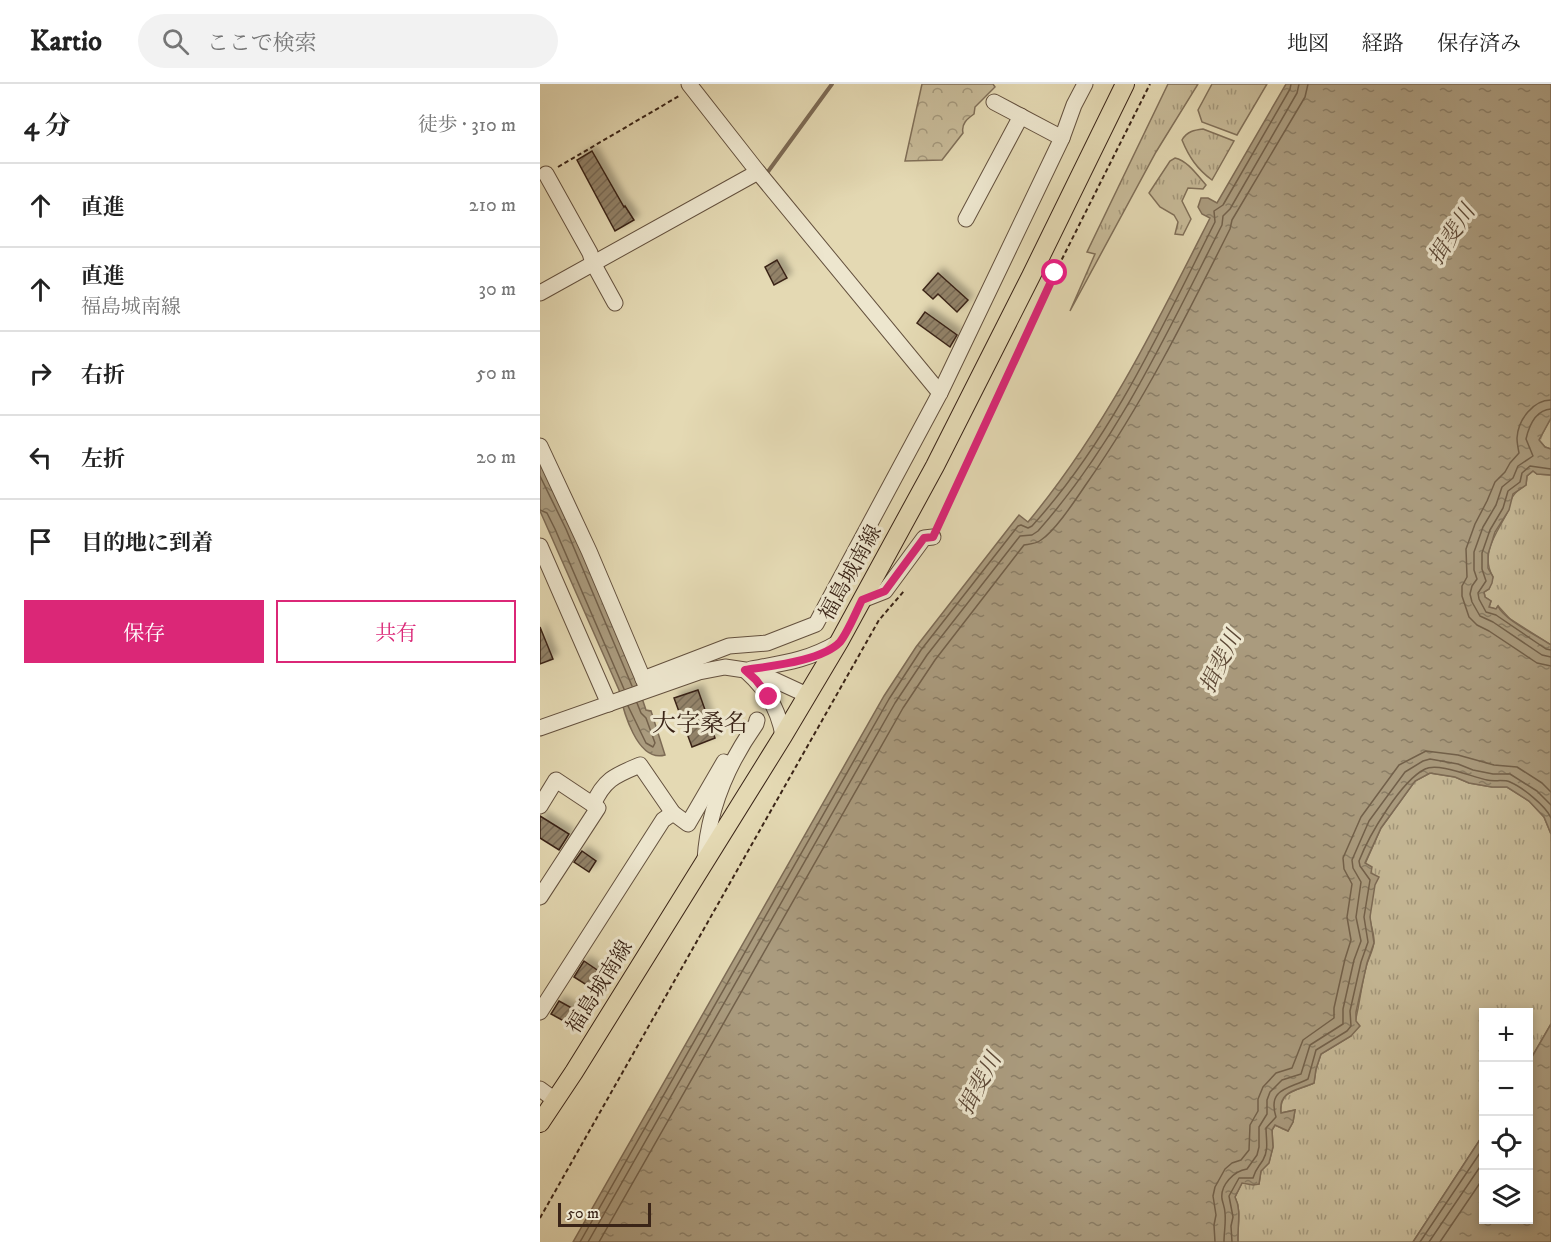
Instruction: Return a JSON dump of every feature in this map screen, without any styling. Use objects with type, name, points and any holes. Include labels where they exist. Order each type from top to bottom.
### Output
[{"type":"main road","name":"福島城南線","points":[[540,1123],[544,1093],[705,860],[839,642],[935,466],[1125,84]]},
{"type":"street","points":[[540,728],[609,704],[729,646],[767,644],[816,624],[940,393],[1062,138],[1084,84]]},
{"type":"street","points":[[690,86],[940,393]]},
{"type":"street","points":[[994,102],[1062,138]]},
{"type":"street","points":[[966,219],[1021,116]]},
{"type":"street","points":[[540,293],[758,171]]},
{"type":"street","points":[[546,174],[615,303]]},
{"type":"street","points":[[540,446],[589,551],[644,687]]},
{"type":"street","points":[[862,600],[885,591],[924,538],[933,537]]},
{"type":"street","points":[[540,546],[609,704]]},
{"type":"street","points":[[745,670],[800,660],[819,654],[839,642]]},
{"type":"street","points":[[644,687],[725,667],[768,677],[807,696]]},
{"type":"street","points":[[745,670],[769,697],[780,718],[783,736]]},
{"type":"street","points":[[705,860],[707,832],[730,764],[757,720]]},
{"type":"street","points":[[593,805],[597,796],[613,776],[640,765],[673,813],[688,824],[724,762],[730,764]]},
{"type":"street","points":[[540,806],[556,780],[598,808],[540,897]]},
{"type":"street","points":[[540,1012],[663,820],[673,813]]},
{"type":"path","points":[[933,537],[1055,273],[1150,84]]},
{"type":"path","points":[[546,174],[690,86]]},
{"type":"path","points":[[540,1218],[879,620],[901,596],[906,586]]},
{"type":"green space","points":[[922,84],[993,84],[995,87],[975,107],[974,114],[964,124],[963,133],[942,160],[905,161]]},
{"type":"green space","points":[[1168,84],[1198,84],[1156,152],[1070,311],[1095,254],[1087,252]]},
{"type":"green space","points":[[1212,84],[1267,84],[1237,135],[1202,122],[1198,110]]},
{"type":"green space","points":[[1203,129],[1234,141],[1212,180],[1194,162],[1182,140],[1189,133]]},
{"type":"green space","points":[[1175,158],[1188,165],[1206,185],[1203,189],[1188,188],[1182,201],[1191,219],[1183,235],[1175,234],[1178,222],[1174,215],[1160,207],[1149,193],[1170,161]]},
{"type":"green space","points":[[1551,418],[1551,449],[1545,447],[1539,440]]},
{"type":"green space","points":[[1533,471],[1537,474],[1551,475],[1551,645],[1510,619],[1498,606],[1496,609],[1489,607],[1491,601],[1485,597],[1484,592],[1489,589],[1493,577],[1488,560],[1495,535],[1513,496],[1526,485],[1527,476]]},
{"type":"green space","points":[[1430,773],[1455,777],[1469,783],[1507,787],[1529,801],[1544,817],[1551,834],[1551,1024],[1533,1055],[1533,1008],[1479,1008],[1479,1141],[1413,1242],[1238,1242],[1239,1213],[1235,1197],[1242,1183],[1259,1184],[1261,1171],[1269,1162],[1273,1147],[1272,1130],[1275,1125],[1288,1131],[1293,1122],[1295,1110],[1281,1113],[1283,1100],[1290,1092],[1314,1083],[1321,1054],[1351,1036],[1374,941],[1370,909],[1374,886],[1365,864],[1381,828],[1415,781]]},
{"type":"water","name":"揖斐川","points":[[1286,84],[1551,84],[1551,418],[1539,440],[1545,447],[1551,449],[1551,475],[1537,474],[1533,471],[1527,476],[1526,485],[1513,494],[1509,510],[1495,532],[1488,554],[1488,568],[1493,577],[1489,589],[1484,592],[1485,597],[1491,601],[1489,607],[1496,609],[1498,606],[1514,622],[1551,645],[1551,834],[1544,817],[1529,801],[1507,787],[1469,783],[1455,777],[1430,773],[1415,781],[1381,828],[1365,863],[1372,867],[1371,873],[1379,877],[1375,885],[1370,917],[1374,943],[1356,1012],[1356,1021],[1360,1026],[1351,1036],[1321,1054],[1314,1083],[1290,1092],[1282,1100],[1281,1113],[1295,1110],[1293,1122],[1288,1131],[1275,1125],[1272,1130],[1273,1147],[1269,1163],[1261,1171],[1259,1184],[1242,1183],[1235,1197],[1239,1213],[1238,1242],[573,1242],[884,696],[916,647],[1019,515],[1028,522],[1056,487],[1081,450],[1128,375],[1210,218],[1202,214],[1198,207],[1201,198],[1208,198],[1217,203]]},
{"type":"water","points":[[540,462],[610,615],[646,710],[651,711],[665,755],[655,755],[647,751],[633,733],[619,690],[540,511]]},
{"type":"water","points":[[1551,1024],[1551,1242],[1413,1242],[1479,1141],[1479,1224],[1533,1224],[1533,1055]]},
{"type":"building","points":[[592,151],[634,220],[615,231],[577,160]]},
{"type":"building","points":[[777,260],[787,278],[774,285],[765,267]]},
{"type":"building","points":[[938,273],[968,300],[957,312],[938,294],[933,299],[923,290]]},
{"type":"building","points":[[925,312],[957,335],[950,347],[917,323]]},
{"type":"building","points":[[540,627],[553,659],[540,664]]},
{"type":"building","points":[[698,690],[715,738],[692,747],[674,698]]},
{"type":"building","points":[[540,816],[569,834],[559,850],[540,838]]},
{"type":"building","points":[[582,851],[596,861],[589,872],[574,862]]},
{"type":"building","points":[[584,961],[603,974],[593,989],[574,977]]},
{"type":"building","points":[[559,1001],[579,1012],[571,1025],[551,1014]]},
{"type":"waterway","points":[[767,173],[832,84]]},
{"type":"district","name":"大字桑名","points":[[700,724]]},
{"type":"route","points":[[769,697],[745,670],[800,660],[819,654],[839,642],[862,600],[885,591],[924,538],[933,537],[1055,273]]}]
